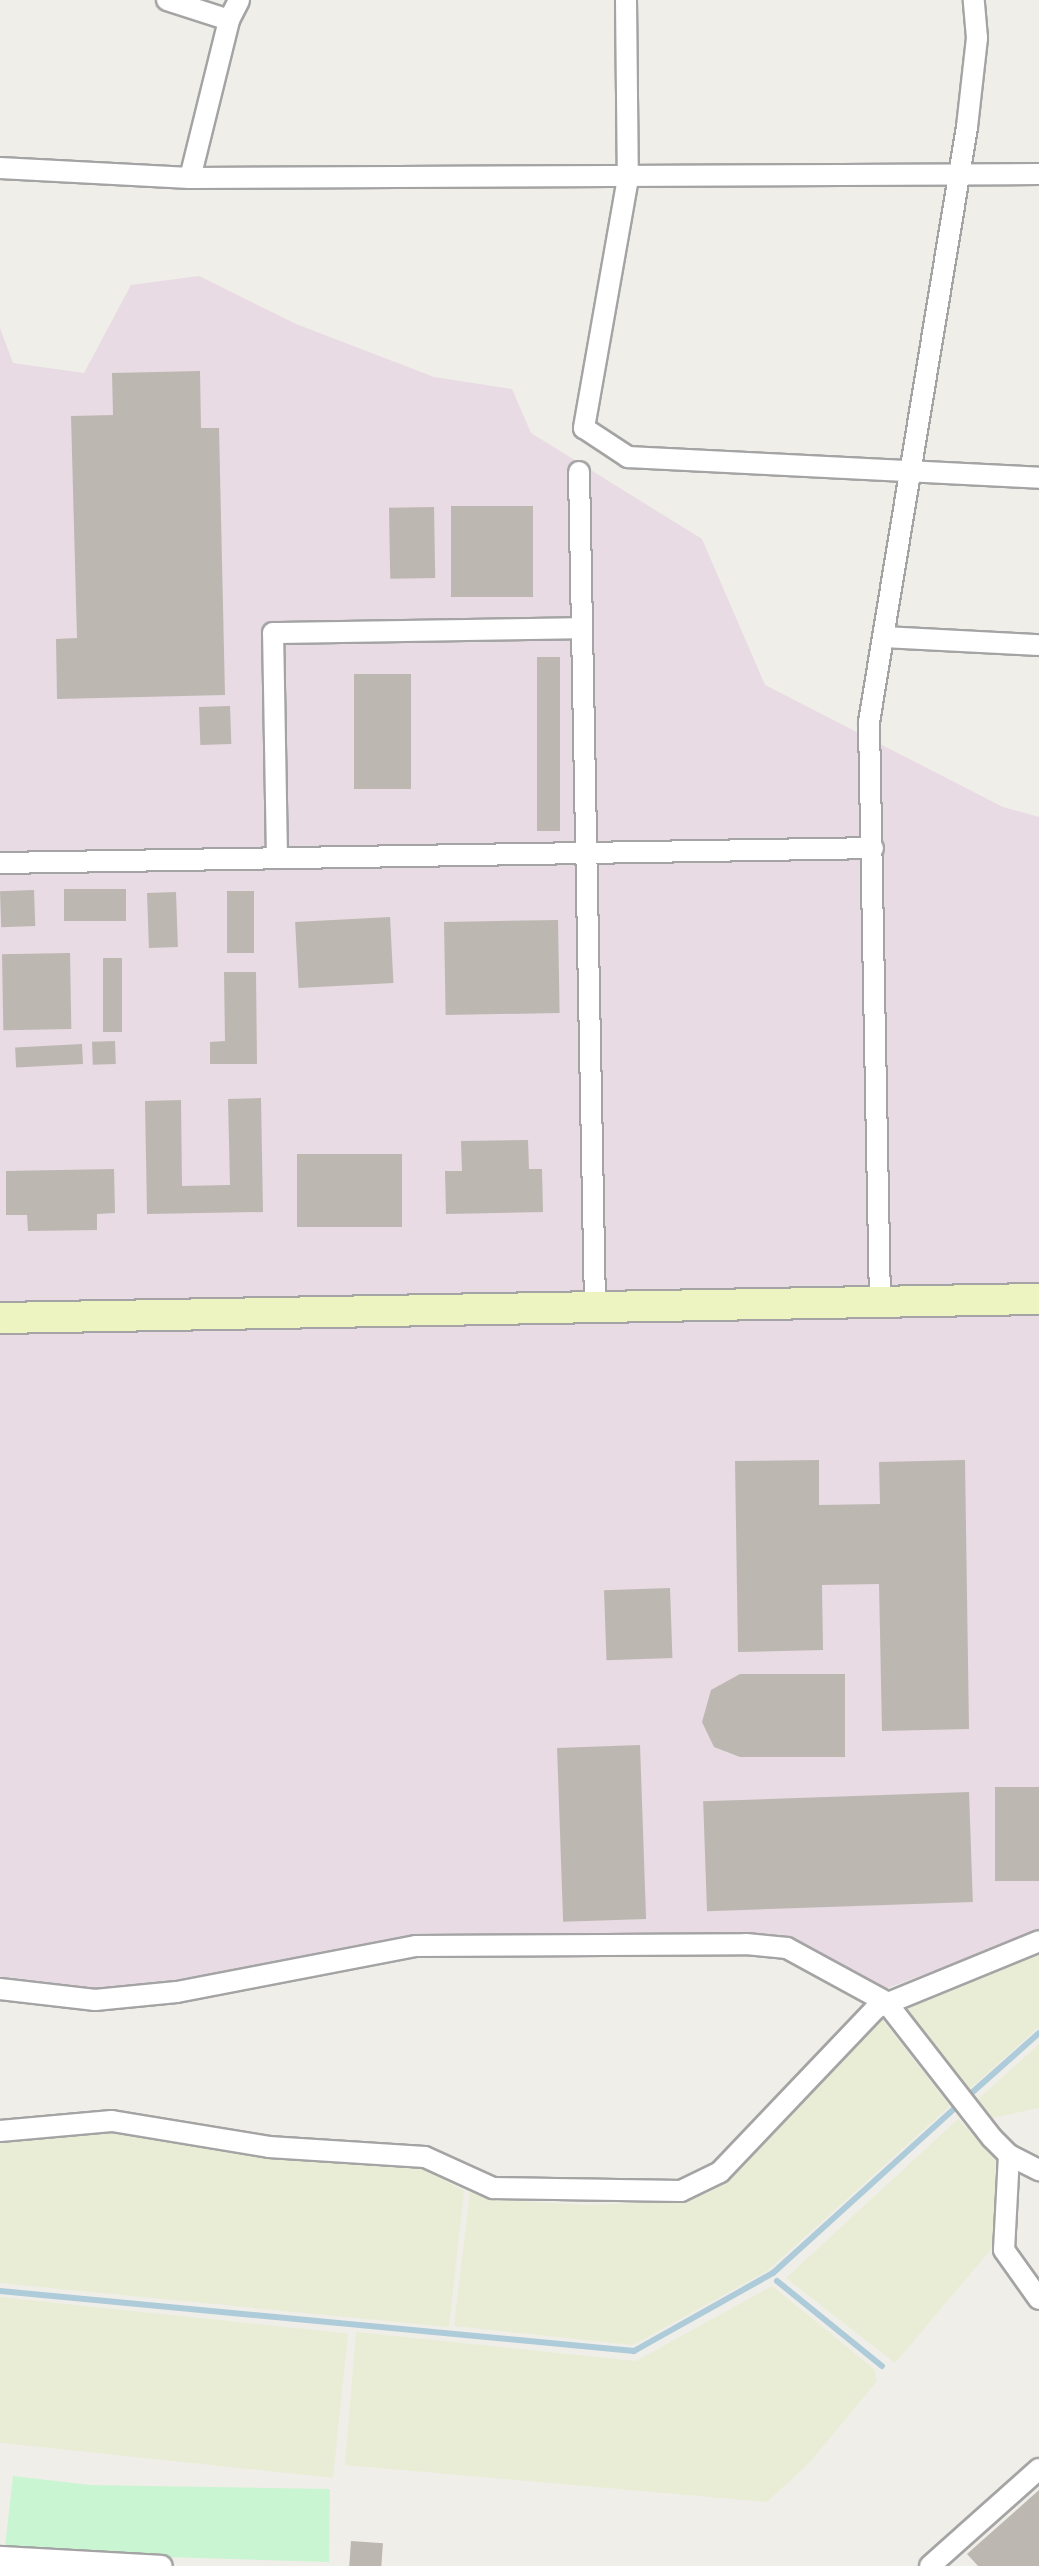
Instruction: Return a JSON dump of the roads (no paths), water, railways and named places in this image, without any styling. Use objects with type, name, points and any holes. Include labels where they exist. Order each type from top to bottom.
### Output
[{"type":"street","points":[[167,0],[229,20]]},
{"type":"street","points":[[190,178],[229,20],[238,9],[239,0]]},
{"type":"street","points":[[626,0],[628,178],[584,428],[628,457],[1039,478]]},
{"type":"street","points":[[880,1302],[869,722],[975,64],[974,0]]},
{"type":"street","points":[[0,168],[190,178],[958,178],[1039,174]]},
{"type":"street","points":[[579,472],[595,1306]]},
{"type":"street","points":[[277,858],[273,633],[582,628]]},
{"type":"street","points":[[884,637],[1039,645]]},
{"type":"street","points":[[0,863],[873,848]]},
{"type":"street","points":[[0,1318],[1039,1299]]},
{"type":"street","points":[[0,2131],[112,2121],[269,2148],[425,2157],[493,2188],[682,2191],[720,2172],[886,2002],[1039,1942]]},
{"type":"street","points":[[0,1989],[96,2000],[177,1992],[416,1946],[746,1944],[787,1948],[886,2002],[1010,2155],[1039,2170]]},
{"type":"street","points":[[1010,2155],[1004,2250],[1037,2292]]},
{"type":"street","points":[[930,2566],[1039,2469]]},
{"type":"street","points":[[0,2557],[162,2566]]},
{"type":"waterway","points":[[967,2097],[1039,2033]]},
{"type":"waterway","points":[[0,2291],[634,2351],[773,2273],[954,2109]]},
{"type":"waterway","points":[[777,2281],[882,2366]]}]
